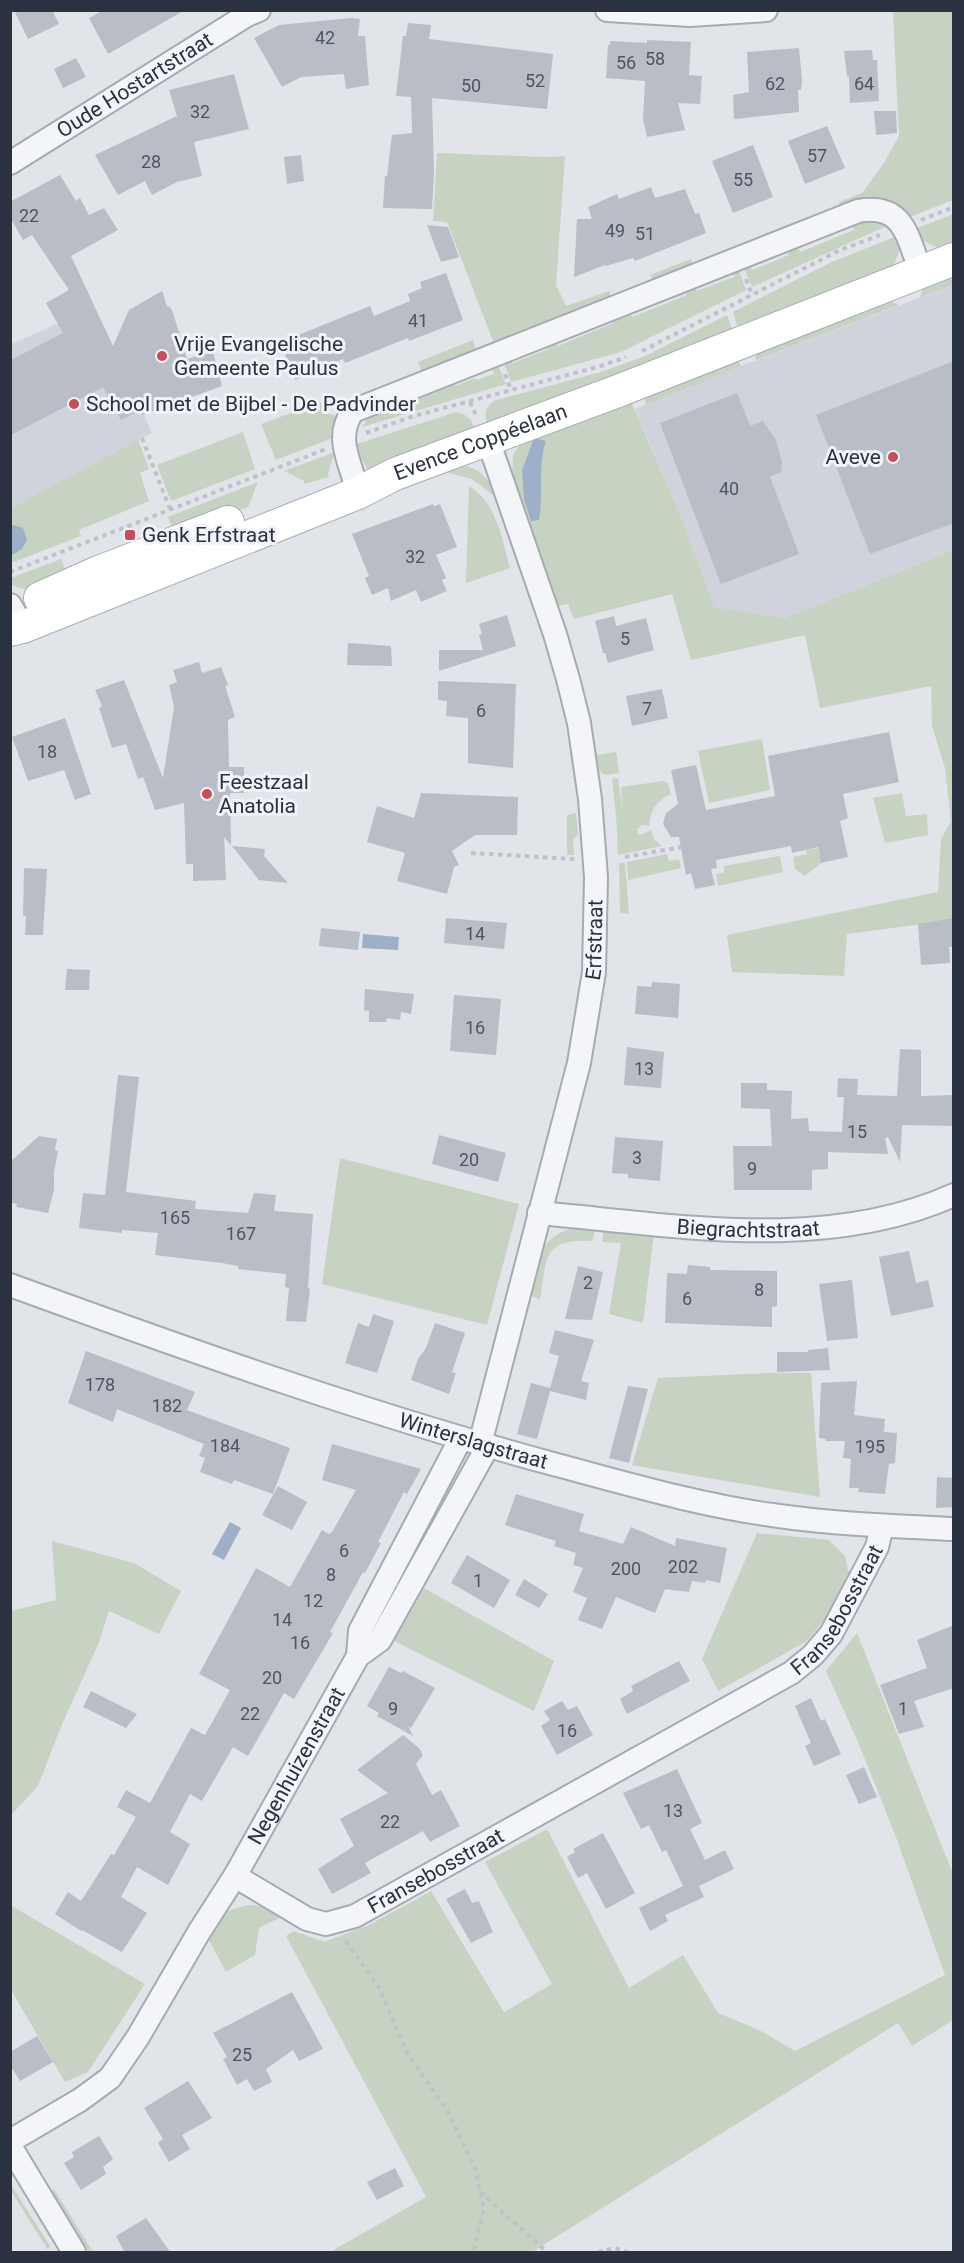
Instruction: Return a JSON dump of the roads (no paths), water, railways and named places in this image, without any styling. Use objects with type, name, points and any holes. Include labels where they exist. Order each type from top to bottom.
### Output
[{"type":"street","name":"Oude Hostartstraat","points":[[10,163],[247,15],[259,10]]},
{"type":"street","points":[[606,10],[690,15],[766,10]]},
{"type":"street","points":[[357,486],[342,441],[347,420],[353,411],[858,211],[873,208],[896,217],[903,227],[921,272]]},
{"type":"street","name":"Evence Coppéelaan","points":[[14,618],[357,486],[618,392],[954,259]]},
{"type":"street","name":"Erfstraat","points":[[476,1443],[579,1063],[594,972],[596,877],[595,844],[579,723],[555,634],[488,440]]},
{"type":"street","name":"Biegrachtstraat","points":[[539,1213],[718,1229],[805,1231],[872,1221],[935,1204],[954,1195]]},
{"type":"street","name":"Winterslagstraat","points":[[10,1285],[265,1377],[476,1443],[679,1498],[772,1515],[882,1526],[954,1529]]},
{"type":"street","name":"Negenhuizenstraat","points":[[235,1876],[358,1656],[360,1631],[476,1443]]},
{"type":"street","name":"Fransebosstraat","points":[[235,1876],[307,1919],[326,1924],[355,1916],[791,1673],[813,1655],[831,1634],[877,1547],[882,1526]]},
{"type":"street","points":[[10,2141],[80,2100],[110,2078],[138,2037],[199,1932],[235,1876]]},
{"type":"street","points":[[10,2146],[74,2253]]},
{"type":"water","points":[[534,438],[546,441],[542,461],[539,520],[531,521],[524,499],[522,470]]},
{"type":"water","points":[[11,526],[23,528],[27,540],[22,549],[11,556]]},
{"type":"water","points":[[363,934],[399,937],[398,950],[362,948]]},
{"type":"water","points":[[230,1522],[241,1528],[224,1560],[212,1554]]},
{"type":"place","name":"Vrije Evangelische Gemeente Paulus","points":[[162,356]]},
{"type":"place","name":"School met de Bijbel - De Padvinder","points":[[74,404]]},
{"type":"place","name":"Aveve","points":[[893,457]]},
{"type":"place","name":"Genk Erfstraat","points":[[130,535]]},
{"type":"place","name":"Feestzaal Anatolia","points":[[207,794]]}]
